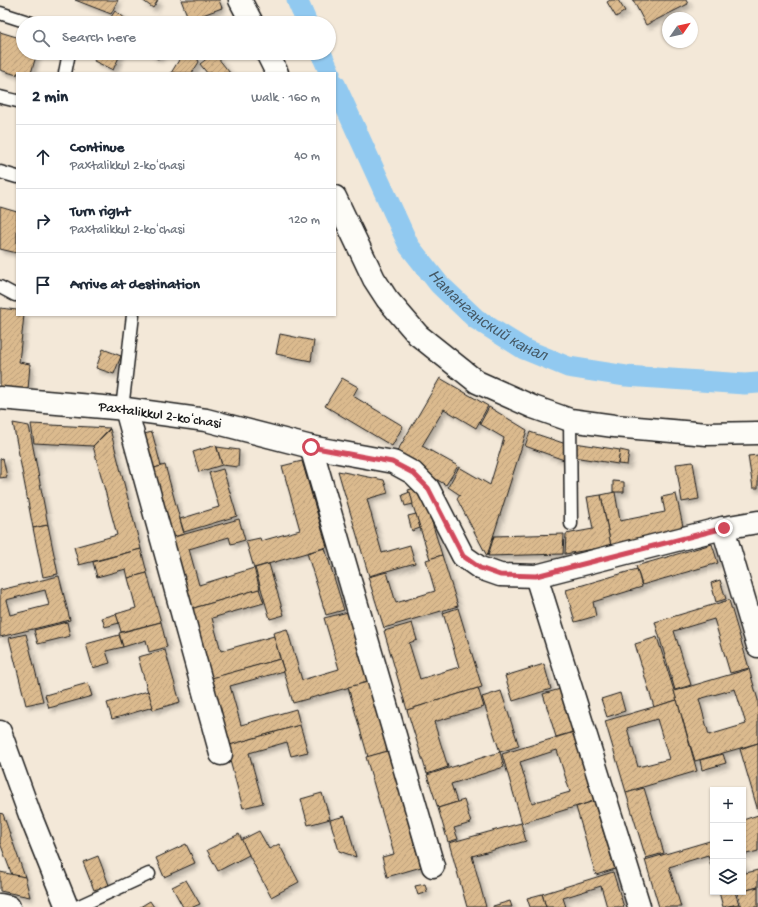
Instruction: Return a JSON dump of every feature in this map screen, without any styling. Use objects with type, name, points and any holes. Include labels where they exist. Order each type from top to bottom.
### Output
[{"type":"street","points":[[240,0],[248,16]]},
{"type":"street","points":[[270,60],[276,72]]},
{"type":"street","points":[[336,199],[374,279],[387,299],[418,335],[477,382],[533,407],[570,420],[614,426],[707,434],[758,433]]},
{"type":"street","name":"Paxtalikkul 2-koʻchasi","points":[[0,398],[124,409],[206,420],[311,447],[392,462],[413,473],[428,488],[463,556],[480,568],[500,575],[536,576],[724,528],[758,522]]},
{"type":"street","points":[[124,409],[221,754]]},
{"type":"street","points":[[311,447],[433,866]]},
{"type":"street","points":[[724,528],[758,646]]},
{"type":"street","points":[[536,576],[640,906]]},
{"type":"street","points":[[0,732],[30,815],[67,907]]},
{"type":"street","points":[[0,905],[9,907]]},
{"type":"lane","points":[[0,13],[16,18]]},
{"type":"lane","points":[[65,72],[68,60]]},
{"type":"lane","points":[[0,97],[16,101]]},
{"type":"lane","points":[[0,172],[16,177]]},
{"type":"lane","points":[[0,287],[15,295]]},
{"type":"lane","points":[[124,409],[133,316]]},
{"type":"lane","points":[[570,420],[571,524]]},
{"type":"lane","points":[[77,907],[149,874]]},
{"type":"building","points":[[75,0],[118,0],[111,14]]},
{"type":"building","points":[[142,0],[158,0],[153,8]]},
{"type":"building","points":[[181,0],[219,0],[222,8],[200,16],[187,16]]},
{"type":"building","points":[[610,0],[618,0],[625,11],[616,17],[607,2]]},
{"type":"building","points":[[633,0],[686,0],[688,4],[672,12],[662,12],[662,17],[646,25]]},
{"type":"building","points":[[115,11],[122,16],[112,16]]},
{"type":"building","points":[[0,32],[16,37],[16,60],[35,60],[31,72],[16,72],[16,75],[0,70]]},
{"type":"building","points":[[94,60],[118,60],[113,70]]},
{"type":"building","points":[[179,60],[198,60],[199,62],[193,72],[172,72]]},
{"type":"building","points":[[205,60],[220,60],[229,72],[206,72],[200,64]]},
{"type":"building","points":[[0,207],[16,212],[16,253],[0,249]]},
{"type":"building","points":[[0,308],[16,310],[16,316],[24,316],[19,362],[30,364],[28,390],[0,387]]},
{"type":"building","points":[[280,334],[314,341],[311,361],[276,354]]},
{"type":"building","points":[[103,349],[121,356],[114,374],[96,368]]},
{"type":"building","points":[[342,378],[358,387],[353,396],[403,426],[392,446],[325,406]]},
{"type":"building","points":[[440,378],[488,406],[476,428],[444,409],[422,446],[458,466],[446,485],[395,455]]},
{"type":"building","points":[[489,407],[527,430],[487,556],[457,499],[460,495],[448,487],[459,467],[490,485],[504,438],[480,424]]},
{"type":"building","points":[[13,423],[29,426],[48,525],[33,528]]},
{"type":"building","points":[[31,424],[110,428],[93,446],[34,443]]},
{"type":"building","points":[[110,429],[141,549],[79,565],[74,547],[117,535],[93,446]]},
{"type":"building","points":[[152,432],[161,466],[146,471],[136,436]]},
{"type":"building","points":[[530,432],[569,445],[564,460],[525,446]]},
{"type":"building","points":[[575,443],[620,450],[618,464],[573,457]]},
{"type":"building","points":[[216,445],[222,465],[199,472],[193,452]]},
{"type":"building","points":[[217,447],[239,450],[238,467],[222,465]]},
{"type":"building","points":[[620,450],[629,452],[627,465],[618,464]]},
{"type":"building","points":[[758,455],[758,488],[753,488],[748,456]]},
{"type":"building","points":[[3,458],[7,477],[0,478],[0,459]]},
{"type":"building","points":[[302,461],[327,547],[254,568],[246,541],[260,538],[261,541],[300,530],[282,466]]},
{"type":"building","points":[[693,462],[699,499],[682,502],[676,464]]},
{"type":"building","points":[[165,465],[184,534],[166,539],[147,470]]},
{"type":"building","points":[[223,469],[237,516],[184,532],[180,519],[219,507],[209,473]]},
{"type":"building","points":[[338,471],[384,480],[388,493],[367,499],[382,553],[410,545],[415,563],[369,576]]},
{"type":"building","points":[[613,481],[624,482],[624,492],[613,492]]},
{"type":"building","points":[[421,486],[442,555],[430,559],[408,490]]},
{"type":"building","points":[[410,492],[413,504],[405,506],[402,495]]},
{"type":"building","points":[[615,492],[620,521],[665,512],[662,497],[676,494],[684,531],[611,546],[601,495]]},
{"type":"building","points":[[601,495],[611,546],[565,554],[566,534],[593,529],[587,497]]},
{"type":"building","points":[[416,514],[420,528],[412,531],[408,516]]},
{"type":"building","points":[[239,519],[245,540],[231,544],[229,537],[189,549],[199,585],[254,568],[260,589],[187,610],[167,539]]},
{"type":"building","points":[[48,525],[58,574],[43,577],[33,528]]},
{"type":"building","points":[[564,534],[563,554],[488,556],[494,536]]},
{"type":"building","points":[[712,544],[718,563],[642,585],[636,566]]},
{"type":"building","points":[[325,548],[344,610],[326,615],[307,553]]},
{"type":"building","points":[[141,549],[147,573],[128,578],[126,569],[97,577],[93,562]]},
{"type":"building","points":[[442,555],[458,606],[384,628],[368,577],[387,572],[396,603],[435,591],[426,560]]},
{"type":"building","points":[[269,564],[284,615],[270,619],[255,568]]},
{"type":"building","points":[[637,569],[642,587],[593,602],[596,616],[575,622],[566,590]]},
{"type":"building","points":[[147,573],[161,622],[121,632],[116,614],[136,608],[128,578]]},
{"type":"building","points":[[59,576],[70,620],[0,637],[0,590]],"holes":[[[45,590],[49,605],[10,615],[6,600]]]},
{"type":"building","points":[[720,580],[726,599],[716,602],[711,583]]},
{"type":"building","points":[[259,589],[264,603],[212,618],[221,651],[274,636],[280,659],[207,680],[187,610]]},
{"type":"building","points":[[729,600],[749,668],[730,673],[714,619],[674,631],[691,685],[675,690],[655,622]]},
{"type":"building","points":[[458,608],[482,687],[407,710],[384,631],[412,623],[417,640],[409,643],[420,679],[459,667],[443,613]]},
{"type":"building","points":[[348,612],[368,682],[293,703],[273,633],[287,629],[302,680],[339,669],[324,618]]},
{"type":"building","points":[[116,614],[119,623],[105,627],[102,618]]},
{"type":"building","points":[[67,622],[70,636],[38,644],[34,630]]},
{"type":"building","points":[[161,622],[167,647],[149,652],[146,640],[123,647],[119,633]]},
{"type":"building","points":[[26,634],[43,701],[26,705],[9,638]]},
{"type":"building","points":[[119,635],[123,647],[106,651],[110,663],[93,668],[86,644]]},
{"type":"building","points":[[657,637],[677,700],[654,707],[635,644]]},
{"type":"building","points":[[165,650],[180,702],[153,710],[138,657]]},
{"type":"building","points":[[280,659],[284,671],[230,686],[241,725],[296,709],[300,725],[227,746],[208,679]]},
{"type":"building","points":[[544,664],[551,689],[513,701],[505,676]]},
{"type":"building","points":[[749,669],[758,700],[758,743],[695,761],[674,691]],"holes":[[[735,689],[746,724],[709,735],[699,699]]]},
{"type":"building","points":[[368,682],[388,751],[368,757],[348,687]]},
{"type":"building","points":[[88,683],[92,696],[49,708],[45,695]]},
{"type":"building","points":[[478,688],[484,707],[434,722],[448,767],[427,774],[407,710]]},
{"type":"building","points":[[560,689],[573,732],[556,737],[543,694]]},
{"type":"building","points":[[148,691],[153,707],[112,719],[107,703]]},
{"type":"building","points":[[501,691],[519,746],[500,752],[482,697]]},
{"type":"building","points":[[620,693],[625,711],[607,717],[601,699]]},
{"type":"building","points":[[677,700],[697,771],[626,792],[605,721]],"holes":[[[657,719],[669,759],[638,767],[627,728]]]},
{"type":"building","points":[[300,725],[308,752],[291,756],[287,742],[249,753],[263,803],[243,808],[226,746]]},
{"type":"building","points":[[574,732],[594,801],[522,823],[502,754]],"holes":[[[557,750],[570,792],[532,803],[520,762]]]},
{"type":"building","points":[[758,743],[758,811],[740,749]]},
{"type":"building","points":[[388,751],[421,867],[387,877],[382,857],[394,854],[366,757]]},
{"type":"building","points":[[500,752],[504,767],[451,784],[457,802],[438,808],[427,775]]},
{"type":"building","points":[[723,754],[726,763],[702,770],[700,760]]},
{"type":"building","points":[[644,788],[664,853],[646,858],[626,793]]},
{"type":"building","points":[[322,793],[330,819],[308,825],[301,799]]},
{"type":"building","points":[[464,800],[471,823],[454,828],[458,839],[448,842],[438,808]]},
{"type":"building","points":[[594,801],[615,869],[596,875],[576,807]]},
{"type":"building","points":[[0,813],[3,814],[25,877],[12,875],[0,843]]},
{"type":"building","points":[[758,815],[758,851],[746,854],[746,823],[746,819]]},
{"type":"building","points":[[345,816],[356,857],[339,851],[330,820]]},
{"type":"building","points":[[521,823],[526,841],[472,856],[486,907],[467,907],[449,843]]},
{"type":"building","points":[[259,831],[269,849],[279,844],[299,882],[271,897],[241,840]]},
{"type":"building","points":[[239,834],[249,855],[218,871],[207,850]]},
{"type":"building","points":[[710,841],[710,862],[708,855],[669,867],[681,907],[659,907],[645,860]]},
{"type":"building","points":[[186,844],[195,863],[164,877],[156,858]]},
{"type":"building","points":[[98,856],[109,885],[94,890],[83,862]]},
{"type":"building","points":[[758,870],[758,887],[746,890],[746,873]]},
{"type":"building","points":[[0,872],[25,877],[30,897],[0,891]]},
{"type":"building","points":[[613,872],[624,907],[607,907],[601,886],[563,898],[566,907],[546,907],[542,894]]},
{"type":"building","points":[[186,880],[200,904],[193,907],[183,907],[172,887]]},
{"type":"building","points":[[425,884],[427,892],[418,895],[415,886]]},
{"type":"building","points":[[758,887],[758,907],[742,907],[738,895],[746,895],[746,890]]},
{"type":"building","points":[[542,894],[546,907],[530,907],[527,898]]},
{"type":"building","points":[[720,895],[736,895],[739,904],[723,907]]},
{"type":"building","points":[[150,901],[154,907],[140,907]]},
{"type":"building","points":[[510,901],[512,907],[493,907],[493,906]]},
{"type":"building","points":[[739,904],[740,907],[727,907]]},
{"type":"waterway","name":"Наманганский канал","points":[[297,0],[304,16]]},
{"type":"waterway","name":"Наманганский канал","points":[[324,60],[330,72]]},
{"type":"waterway","name":"Наманганский канал","points":[[336,86],[409,246],[439,284],[476,319],[524,349],[568,367],[626,376],[745,384],[758,383]]},
{"type":"route","points":[[311,447],[392,462],[413,473],[428,488],[463,556],[480,568],[500,575],[536,576],[724,528]]}]
